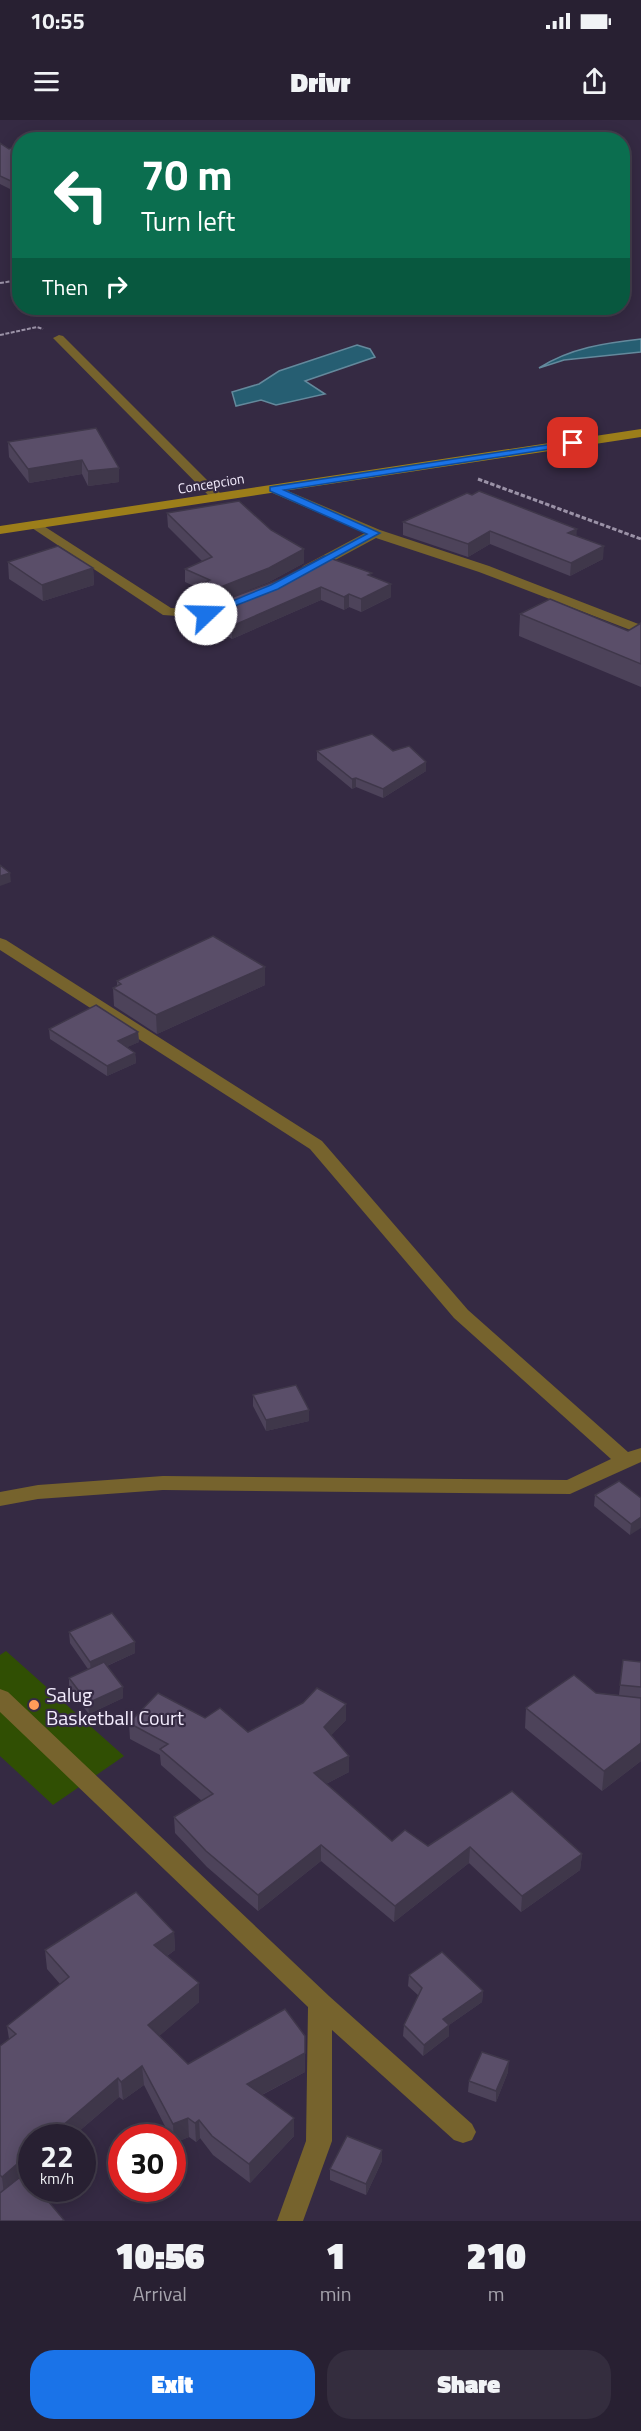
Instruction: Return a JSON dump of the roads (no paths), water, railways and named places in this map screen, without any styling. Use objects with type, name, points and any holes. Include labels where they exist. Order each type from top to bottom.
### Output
[{"type":"main road","name":"Concepcion","points":[[0,530],[641,433]]},
{"type":"street","points":[[59,338],[217,497]]},
{"type":"street","points":[[274,489],[375,533],[484,569],[641,630]]},
{"type":"street","points":[[36,525],[168,612],[206,614],[235,602]]},
{"type":"street","points":[[295,576],[375,533]]},
{"type":"street","points":[[0,943],[316,1145],[461,1314],[633,1458],[570,1487],[163,1483],[38,1492],[0,1499]]},
{"type":"street","points":[[0,1698],[320,2003],[463,2132]]},
{"type":"street","points":[[290,2221],[319,2141],[320,2003]]},
{"type":"water","points":[[641,339],[641,352],[564,360],[539,368],[575,351]]},
{"type":"water","points":[[357,345],[370,349],[375,357],[305,381],[325,394],[276,405],[261,400],[236,406],[232,392],[259,384],[279,371]]},
{"type":"place","name":"Salug Basketball Court","points":[[34,1705]]}]
